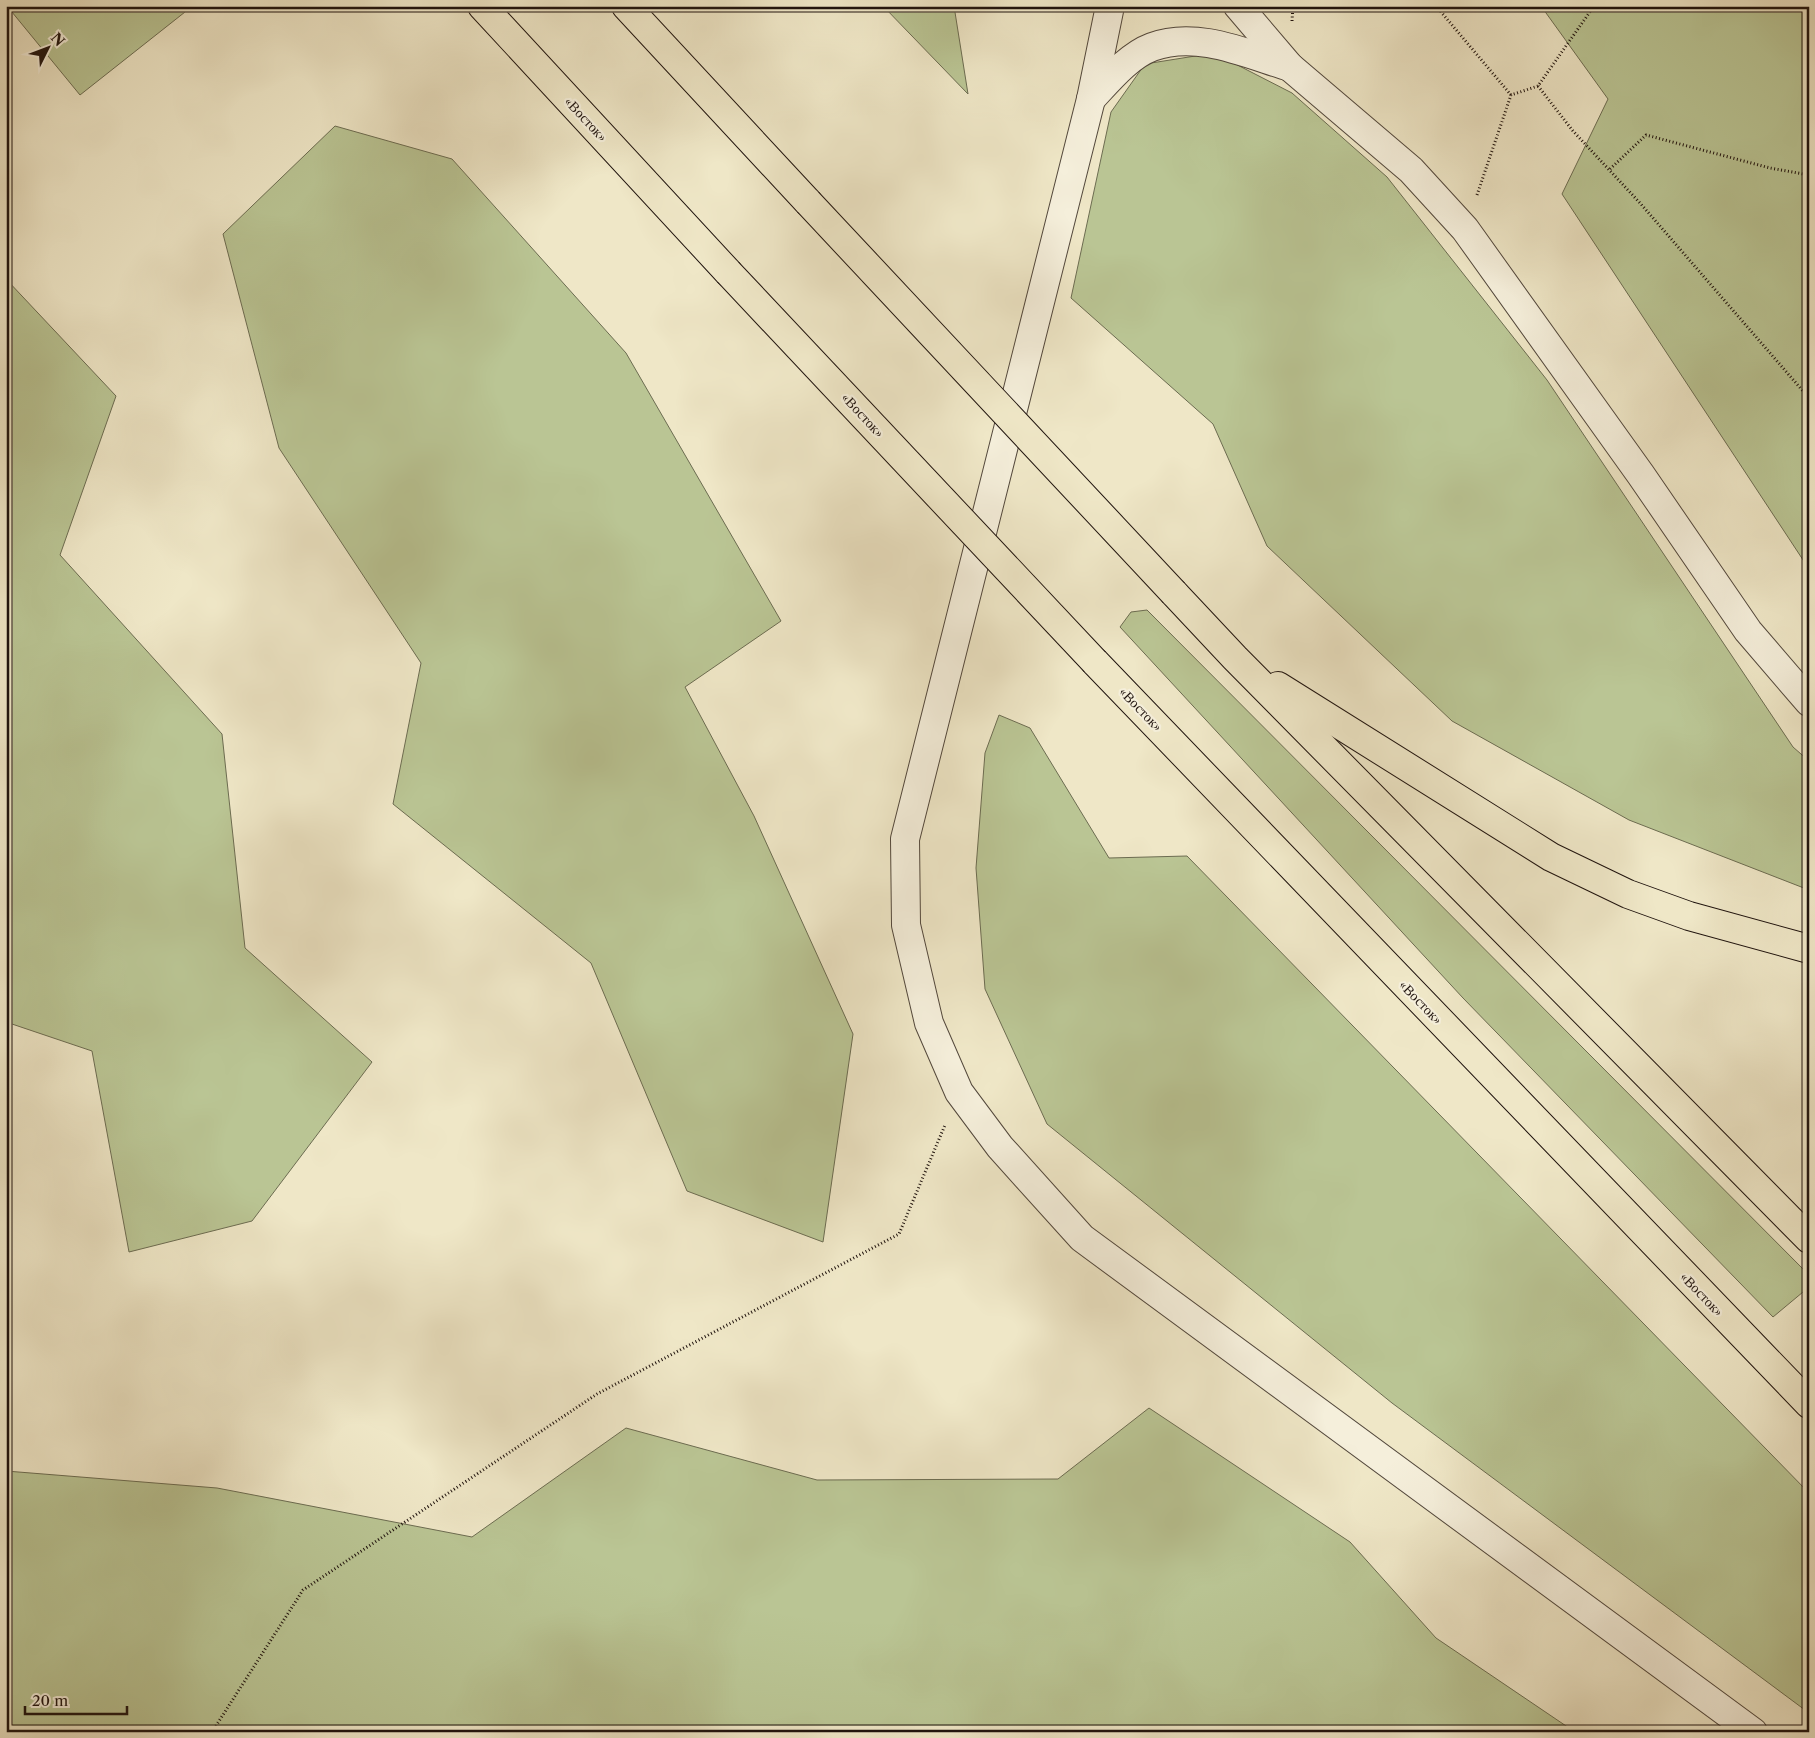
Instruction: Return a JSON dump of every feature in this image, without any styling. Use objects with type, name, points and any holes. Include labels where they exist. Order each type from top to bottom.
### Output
[{"type":"main road","name":"«Восток»","points":[[482,6],[728,272],[1095,662],[1809,1404]]},
{"type":"main road","points":[[626,6],[1235,658],[1809,1240]]},
{"type":"main road","points":[[1235,658],[1413,773],[1551,857],[1628,894],[1689,916],[1809,949]]},
{"type":"street","points":[[1110,6],[1090,100],[906,839],[906,925],[929,1023],[959,1092],[1000,1147],[1082,1238],[1753,1732]]},
{"type":"street","points":[[1238,6],[1290,67],[1411,170],[1465,229],[1635,467],[1748,631],[1809,702]]},
{"type":"street","points":[[1090,100],[1120,68],[1150,47],[1173,41],[1206,42],[1290,67]]},
{"type":"path","points":[[1436,6],[1511,95]]},
{"type":"path","points":[[1511,95],[1538,86],[1594,6]]},
{"type":"path","points":[[1538,86],[1573,131],[1610,169],[1809,398]]},
{"type":"path","points":[[1465,229],[1511,95]]},
{"type":"path","points":[[1610,169],[1646,135],[1770,168],[1809,176]]},
{"type":"path","points":[[212,1732],[303,1590],[597,1394],[898,1234],[959,1092]]},
{"type":"green space","points":[[7,6],[182,6],[185,12],[80,95]]},
{"type":"green space","points":[[883,6],[954,6],[968,94]]},
{"type":"green space","points":[[1541,6],[1809,6],[1809,569],[1562,194],[1608,99]]},
{"type":"green space","points":[[1214,53],[1292,93],[1387,177],[1547,380],[1793,747],[1809,761],[1809,890],[1629,820],[1452,721],[1267,546],[1213,424],[1071,298],[1111,112],[1145,64]]},
{"type":"green space","points":[[335,126],[452,159],[626,353],[781,621],[685,687],[754,816],[853,1034],[823,1242],[687,1191],[591,963],[393,804],[421,663],[279,448],[223,234]]},
{"type":"green space","points":[[6,279],[116,396],[60,555],[222,734],[245,948],[372,1062],[252,1221],[129,1252],[92,1051],[6,1022]]},
{"type":"green space","points":[[1147,610],[1809,1275],[1809,1287],[1773,1317],[1463,998],[1120,627],[1131,612]]},
{"type":"green space","points":[[999,715],[1030,728],[1109,858],[1187,856],[1809,1493],[1809,1713],[1392,1403],[1047,1124],[985,989],[976,868],[985,753]]},
{"type":"green space","points":[[1149,1408],[1350,1542],[1436,1638],[1575,1732],[6,1732],[6,1471],[217,1488],[472,1537],[626,1428],[817,1480],[1058,1479]]}]
